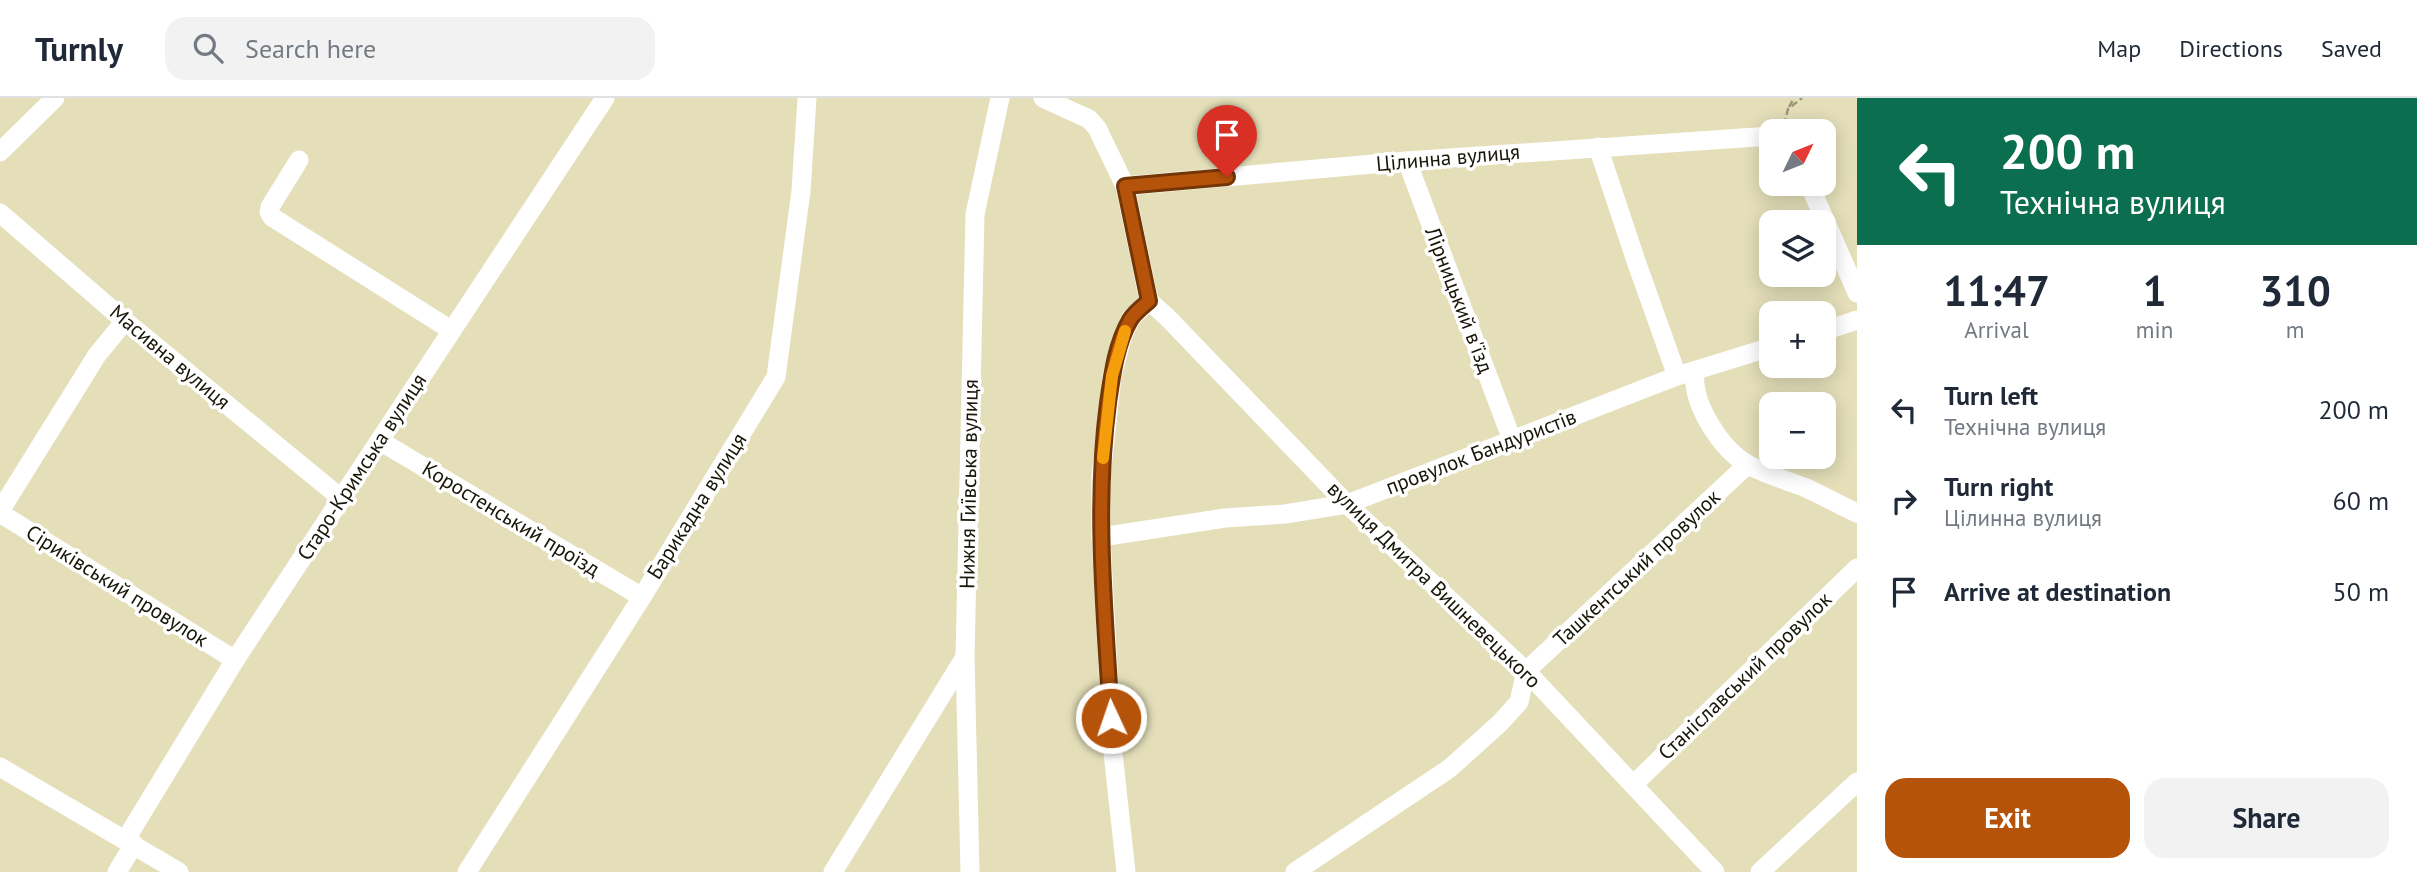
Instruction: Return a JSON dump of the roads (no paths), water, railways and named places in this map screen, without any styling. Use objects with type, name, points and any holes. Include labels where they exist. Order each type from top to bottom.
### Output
[{"type":"street","points":[[0,152],[55,98]]},
{"type":"street","name":"Старо-Кримська вулиця","points":[[117,872],[130,841],[235,660],[605,98]]},
{"type":"street","name":"Барикадна вулиця","points":[[467,872],[642,597],[776,377],[801,191],[807,98]]},
{"type":"street","name":"Нижня Гиївська вулиця","points":[[970,872],[965,657],[975,214],[1000,98]]},
{"type":"street","points":[[1043,98],[1089,119],[1105,143],[1125,186],[1149,301],[1131,318],[1122,338],[1112,376],[1101,477],[1101,537],[1112,744],[1126,872]]},
{"type":"street","name":"Цілинна вулиця","points":[[1125,186],[1598,146],[1759,137]]},
{"type":"street","points":[[1598,146],[1636,261],[1686,374],[1716,433],[1748,465],[1808,489],[1857,513]]},
{"type":"street","points":[[299,160],[271,207],[269,212],[272,217],[451,330]]},
{"type":"street","name":"Лірницький в'їзд","points":[[1407,161],[1512,440]]},
{"type":"street","points":[[1815,196],[1857,293]]},
{"type":"street","name":"Масивна вулиця","points":[[0,213],[125,321],[342,499]]},
{"type":"street","name":"вулиця Дмитра Вишневецького","points":[[1149,301],[1348,504],[1526,671],[1715,872]]},
{"type":"street","points":[[1836,327],[1857,320]]},
{"type":"street","points":[[0,512],[97,355],[125,321]]},
{"type":"street","name":"провулок Бандуристів","points":[[1101,537],[1225,518],[1285,514],[1348,504],[1686,374],[1759,351]]},
{"type":"street","name":"Коростенський проїзд","points":[[380,441],[642,597]]},
{"type":"street","name":"Ташкентський провулок","points":[[1526,671],[1748,465]]},
{"type":"street","name":"Сіриківський провулок","points":[[0,512],[235,660]]},
{"type":"street","name":"Станіславський провулок","points":[[1633,785],[1857,568]]},
{"type":"street","points":[[833,872],[965,657]]},
{"type":"street","points":[[1295,872],[1450,768],[1519,702],[1526,671]]},
{"type":"street","points":[[1519,702],[1552,698]]},
{"type":"street","points":[[0,767],[179,872]]},
{"type":"street","points":[[1760,872],[1857,782]]}]
